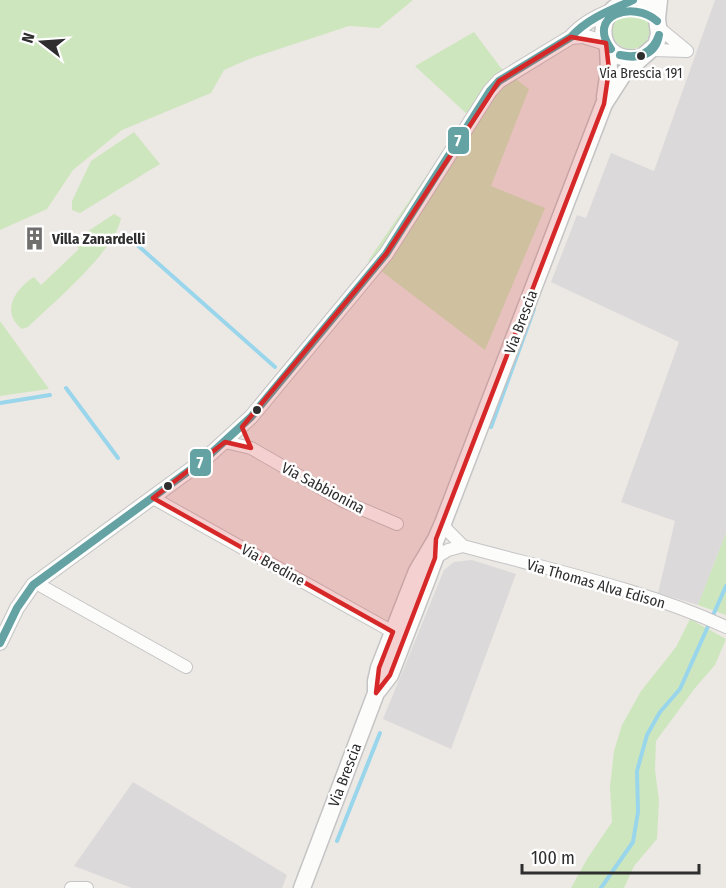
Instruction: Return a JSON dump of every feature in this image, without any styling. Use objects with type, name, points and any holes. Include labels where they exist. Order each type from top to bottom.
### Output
[{"type":"main road","name":"Via Brescia","points":[[376,693],[379,668],[417,571],[436,539],[604,104],[624,73],[658,40],[659,0]]},
{"type":"main road","points":[[611,11],[620,4],[632,1],[646,6],[658,23]]},
{"type":"main road","name":"Via Brescia","points":[[604,104],[609,70],[603,26],[611,11]]},
{"type":"main road","points":[[607,45],[622,57],[646,54]]},
{"type":"main road","name":"Via Brescia","points":[[302,888],[376,693],[390,675],[435,558],[436,539]]},
{"type":"main road","name":"Via Brescia","points":[[309,888],[313,858]]},
{"type":"street","points":[[0,643],[24,595],[36,583],[153,498],[225,442],[272,394],[386,254],[490,91],[499,81],[571,37],[580,27],[596,17],[611,11]]},
{"type":"street","points":[[646,54],[687,51],[658,23]]},
{"type":"street","points":[[571,37],[583,36],[607,45]]},
{"type":"street","points":[[463,546],[452,521],[452,514],[483,431],[489,405]]},
{"type":"street","points":[[242,426],[251,448]]},
{"type":"street","name":"Via Sabbionina","points":[[225,442],[251,448],[343,501],[397,524]]},
{"type":"street","name":"Via Bredine","points":[[153,498],[393,632]]},
{"type":"street","points":[[442,523],[463,546]]},
{"type":"street","points":[[435,558],[447,550],[463,546]]},
{"type":"street","name":"Via Thomas Alva Edison","points":[[463,546],[625,590],[694,612],[726,627]]},
{"type":"street","points":[[36,583],[186,667]]},
{"type":"street","points":[[71,888],[87,888]]},
{"type":"highlighted area","points":[[571,37],[606,43],[609,70],[604,104],[436,539],[435,558],[390,675],[376,693],[379,668],[393,632],[153,498],[225,442],[251,448],[242,427],[386,254],[499,81]]},
{"type":"shaded area","points":[[715,0],[726,0],[726,533],[698,605],[658,593],[675,521],[621,502],[679,342],[551,282],[577,215],[586,218],[611,153],[654,171]]},
{"type":"shaded area","points":[[472,560],[516,574],[451,749],[383,719],[444,570],[454,562]]},
{"type":"shaded area","points":[[133,782],[287,875],[282,888],[132,888],[74,866]]},
{"type":"green space","points":[[0,0],[413,0],[379,28],[349,26],[249,59],[224,70],[211,93],[122,130],[73,170],[47,209],[0,230]]},
{"type":"green space","points":[[631,11],[644,17],[650,30],[644,43],[631,49],[618,43],[612,30],[618,17]]},
{"type":"green space","points":[[474,32],[501,68],[529,89],[491,186],[545,208],[485,350],[368,261],[468,115],[415,66]]},
{"type":"green space","points":[[134,132],[160,164],[80,213],[72,210],[72,201],[91,161]]},
{"type":"green space","points":[[114,214],[121,218],[117,231],[96,260],[28,327],[22,329],[12,315],[11,308],[16,294],[34,277],[41,285],[79,249],[73,241]]},
{"type":"green space","points":[[0,321],[49,389],[0,396]]},
{"type":"green space","points":[[726,533],[726,615],[698,605]]},
{"type":"green space","points":[[690,619],[726,639],[715,665],[656,741],[655,770],[659,800],[657,839],[634,866],[624,888],[571,888],[612,822],[610,787],[614,751],[622,725],[641,691],[676,647]]},
{"type":"waterway","points":[[126,235],[275,367]]},
{"type":"waterway","points":[[491,427],[534,309]]},
{"type":"waterway","points":[[66,388],[118,458]]},
{"type":"waterway","points":[[0,403],[50,395]]},
{"type":"waterway","points":[[601,888],[633,842],[638,812],[637,771],[647,735],[660,712],[680,689],[726,586]]},
{"type":"waterway","points":[[337,841],[380,733]]},
{"type":"transit line","name":"7","points":[[0,643],[17,608],[33,585],[205,459],[251,417],[386,254],[490,91],[499,81],[571,37],[592,20],[633,0]]},
{"type":"transit line","name":"7","points":[[611,49],[605,37],[604,27],[608,20],[616,14],[636,12],[657,21]]},
{"type":"transit line","name":"7","points":[[620,55],[633,56],[644,53],[653,46],[659,35]]},
{"type":"transit line","name":"7","points":[[620,55],[633,57],[645,54],[654,47],[659,35]]},
{"type":"place","name":"Via Brescia 191","points":[[641,56]]},
{"type":"place","name":"Villa Zanardelli","points":[[34,239]]}]
